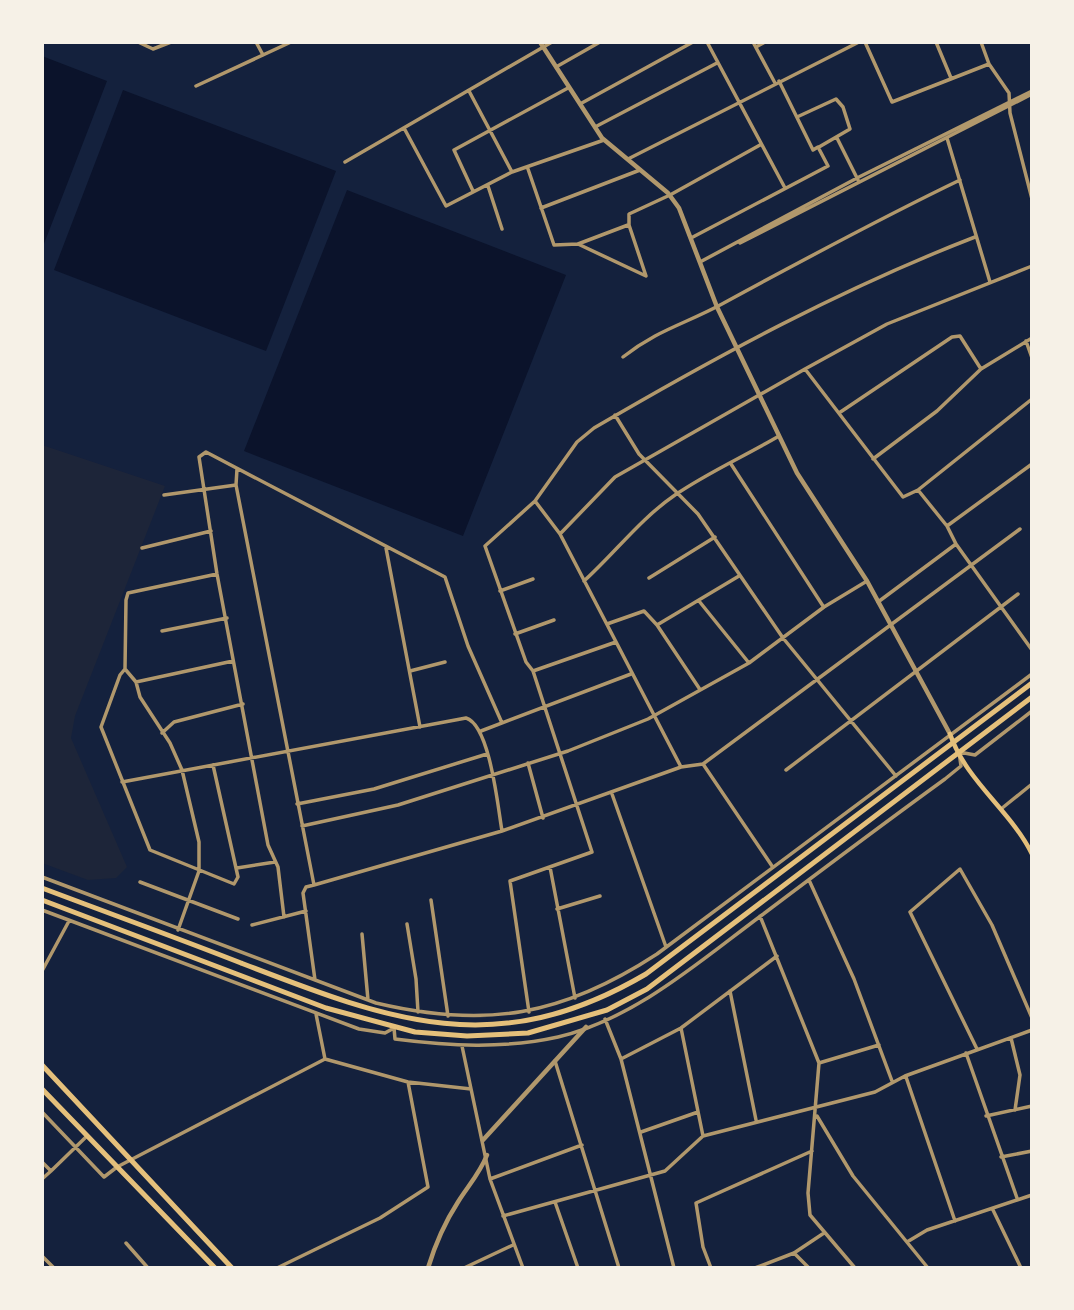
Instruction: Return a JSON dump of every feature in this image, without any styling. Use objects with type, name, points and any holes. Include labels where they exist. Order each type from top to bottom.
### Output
[{"type":"main road","points":[[42,888],[336,1000],[399,1018],[454,1027],[512,1024],[590,1002],[646,974],[1032,683]]},
{"type":"main road","points":[[42,900],[326,1007],[394,1028],[444,1036],[528,1033],[607,1010],[674,970],[1032,697]]},
{"type":"main road","points":[[950,734],[959,752],[1000,810],[1025,839],[1032,854]]},
{"type":"main road","points":[[42,1065],[232,1268]]},
{"type":"main road","points":[[42,1089],[215,1268]]},
{"type":"street","points":[[138,42],[153,49],[171,42]]},
{"type":"street","points":[[256,42],[263,55]]},
{"type":"street","points":[[196,86],[290,42]]},
{"type":"street","points":[[345,162],[469,91],[541,45],[552,42]]},
{"type":"street","points":[[554,68],[600,42]]},
{"type":"street","points":[[580,104],[693,42]]},
{"type":"street","points":[[707,42],[785,188]]},
{"type":"street","points":[[754,42],[813,150],[850,129],[843,107],[836,99],[797,117]]},
{"type":"street","points":[[756,47],[765,42]]},
{"type":"street","points":[[628,159],[859,42]]},
{"type":"street","points":[[865,42],[892,102],[989,64]]},
{"type":"street","points":[[936,42],[951,78]]},
{"type":"street","points":[[981,42],[989,64],[1009,93],[1032,199]]},
{"type":"street","points":[[541,45],[604,140],[670,195],[679,208],[717,307],[797,473],[867,581],[950,734]]},
{"type":"street","points":[[595,127],[718,62]]},
{"type":"street","points":[[472,191],[454,150],[490,128],[568,88]]},
{"type":"street","points":[[469,91],[512,172]]},
{"type":"street","points":[[858,180],[947,138],[1032,92]]},
{"type":"street","points":[[700,262],[1010,105]]},
{"type":"street","points":[[404,128],[445,206],[512,172],[604,140]]},
{"type":"street","points":[[836,138],[858,180]]},
{"type":"street","points":[[947,138],[990,282]]},
{"type":"street","points":[[578,244],[646,276],[629,225],[631,212],[670,195],[760,145]]},
{"type":"street","points":[[691,238],[828,166],[818,147]]},
{"type":"street","points":[[527,169],[554,244],[578,244],[629,225]]},
{"type":"street","points":[[540,208],[640,170]]},
{"type":"street","points":[[623,357],[651,335],[717,307],[884,216],[960,180]]},
{"type":"street","points":[[488,186],[502,229]]},
{"type":"street","points":[[529,1012],[510,881],[592,852],[547,706],[533,671],[526,663],[485,546],[535,501],[577,442],[615,415],[897,267],[975,237]]},
{"type":"street","points":[[560,534],[604,486],[645,460],[887,324],[1032,265]]},
{"type":"street","points":[[838,414],[951,337],[960,336],[981,369]]},
{"type":"street","points":[[873,459],[937,411],[981,369],[1032,338]]},
{"type":"street","points":[[1026,341],[1032,358]]},
{"type":"street","points":[[805,369],[903,497],[918,490],[1032,399]]},
{"type":"street","points":[[615,415],[645,460],[698,514],[783,638],[896,776]]},
{"type":"street","points":[[584,580],[615,554],[646,518],[676,494],[779,436]]},
{"type":"street","points":[[284,917],[233,661],[199,457],[206,452],[445,578],[468,646],[502,723]]},
{"type":"street","points":[[731,464],[824,607]]},
{"type":"street","points":[[947,526],[1032,464]]},
{"type":"street","points":[[237,469],[236,485],[314,885]]},
{"type":"street","points":[[164,495],[236,485]]},
{"type":"street","points":[[918,490],[947,526],[956,544],[1032,650]]},
{"type":"street","points":[[535,501],[560,534],[681,767]]},
{"type":"street","points":[[315,980],[303,889],[502,831],[612,794],[681,767],[703,764],[1020,529]]},
{"type":"street","points":[[142,548],[211,531]]},
{"type":"street","points":[[649,578],[715,537]]},
{"type":"street","points":[[878,602],[956,544]]},
{"type":"street","points":[[386,548],[420,727]]},
{"type":"street","points":[[214,765],[237,868],[238,882],[234,884],[150,850],[101,727],[120,675],[125,669],[128,593],[217,574]]},
{"type":"street","points":[[657,625],[739,576]]},
{"type":"street","points":[[500,591],[533,579]]},
{"type":"street","points":[[302,826],[398,805],[561,752],[654,715],[749,663],[824,607],[867,581]]},
{"type":"street","points":[[786,770],[917,674],[1018,594]]},
{"type":"street","points":[[699,601],[749,663]]},
{"type":"street","points":[[607,624],[644,611],[657,625],[699,688]]},
{"type":"street","points":[[162,631],[227,618]]},
{"type":"street","points":[[515,634],[554,620]]},
{"type":"street","points":[[533,671],[616,642]]},
{"type":"street","points":[[136,682],[233,661]]},
{"type":"street","points":[[410,671],[445,662]]},
{"type":"street","points":[[125,669],[136,682],[139,697],[182,770],[199,842],[199,871],[178,930]]},
{"type":"street","points":[[481,732],[631,674]]},
{"type":"street","points":[[42,877],[368,1000],[418,1013],[448,1016],[529,1012],[575,998],[617,979],[666,947],[1032,674]]},
{"type":"street","points":[[162,733],[174,722],[243,704]]},
{"type":"street","points":[[42,910],[359,1029],[385,1033],[394,1028],[395,1039],[462,1046],[524,1042],[559,1036],[605,1019],[692,968],[961,766],[959,752],[975,755],[1032,711]]},
{"type":"street","points":[[122,782],[466,718],[471,719],[481,732],[493,775],[502,831]]},
{"type":"street","points":[[297,804],[374,789],[487,754]]},
{"type":"street","points":[[528,763],[543,818]]},
{"type":"street","points":[[703,764],[773,867]]},
{"type":"street","points":[[1000,810],[1032,784]]},
{"type":"street","points":[[612,794],[666,947]]},
{"type":"street","points":[[237,868],[275,862]]},
{"type":"street","points":[[550,867],[575,998]]},
{"type":"street","points":[[977,1049],[910,912],[960,869],[992,925],[1032,1018]]},
{"type":"street","points":[[809,880],[854,979],[892,1082]]},
{"type":"street","points":[[140,882],[238,919]]},
{"type":"street","points":[[557,909],[600,895]]},
{"type":"street","points":[[431,900],[448,1016]]},
{"type":"street","points":[[252,925],[306,912]]},
{"type":"street","points":[[760,916],[819,1063],[808,1193],[810,1215],[855,1268]]},
{"type":"street","points":[[42,971],[69,920]]},
{"type":"street","points":[[407,924],[416,979],[418,1013]]},
{"type":"street","points":[[362,934],[368,1000]]},
{"type":"street","points":[[621,1059],[681,1028],[777,956]]},
{"type":"street","points":[[730,991],[756,1120]]},
{"type":"street","points":[[316,1014],[324,1059]]},
{"type":"street","points":[[605,1019],[621,1059],[674,1268]]},
{"type":"street","points":[[483,1140],[586,1027]]},
{"type":"street","points":[[681,1028],[704,1136]]},
{"type":"street","points":[[503,1216],[668,1169],[704,1136],[756,1120],[875,1092],[905,1076],[1032,1030]]},
{"type":"street","points":[[1010,1038],[1020,1075],[1015,1110]]},
{"type":"street","points":[[819,1063],[879,1045]]},
{"type":"street","points":[[462,1046],[490,1179],[523,1268]]},
{"type":"street","points":[[966,1054],[1017,1198]]},
{"type":"street","points":[[42,1112],[104,1177],[117,1167],[324,1059],[408,1082],[471,1089]]},
{"type":"street","points":[[555,1061],[619,1268]]},
{"type":"street","points":[[905,1076],[955,1221]]},
{"type":"street","points":[[277,1268],[380,1217],[428,1187],[408,1082]]},
{"type":"street","points":[[986,1116],[1032,1106]]},
{"type":"street","points":[[640,1133],[698,1112]]},
{"type":"street","points":[[816,1114],[853,1176],[928,1268]]},
{"type":"street","points":[[42,1179],[88,1136]]},
{"type":"street","points":[[490,1179],[582,1145]]},
{"type":"street","points":[[711,1268],[703,1247],[696,1203],[812,1151]]},
{"type":"street","points":[[1001,1157],[1032,1151]]},
{"type":"street","points":[[428,1268],[434,1248],[457,1204],[482,1169],[487,1155]]},
{"type":"street","points":[[42,1162],[51,1171]]},
{"type":"street","points":[[907,1242],[927,1230],[1032,1195]]},
{"type":"street","points":[[555,1202],[578,1268]]},
{"type":"street","points":[[993,1210],[1021,1268]]},
{"type":"street","points":[[755,1268],[794,1253],[825,1233]]},
{"type":"street","points":[[125,1243],[146,1267]]},
{"type":"street","points":[[464,1268],[513,1245]]},
{"type":"street","points":[[794,1253],[809,1268]]},
{"type":"street","points":[[42,1256],[54,1268]]},
{"type":"shaded area","points":[[42,56],[107,81],[42,249]]},
{"type":"shaded area","points":[[123,90],[336,171],[266,351],[54,270]]},
{"type":"shaded area","points":[[347,190],[566,275],[463,536],[244,451]]},
{"type":"shaded area","points":[[42,445],[165,486],[75,716],[71,738],[127,867],[116,878],[88,880],[42,863]]}]
